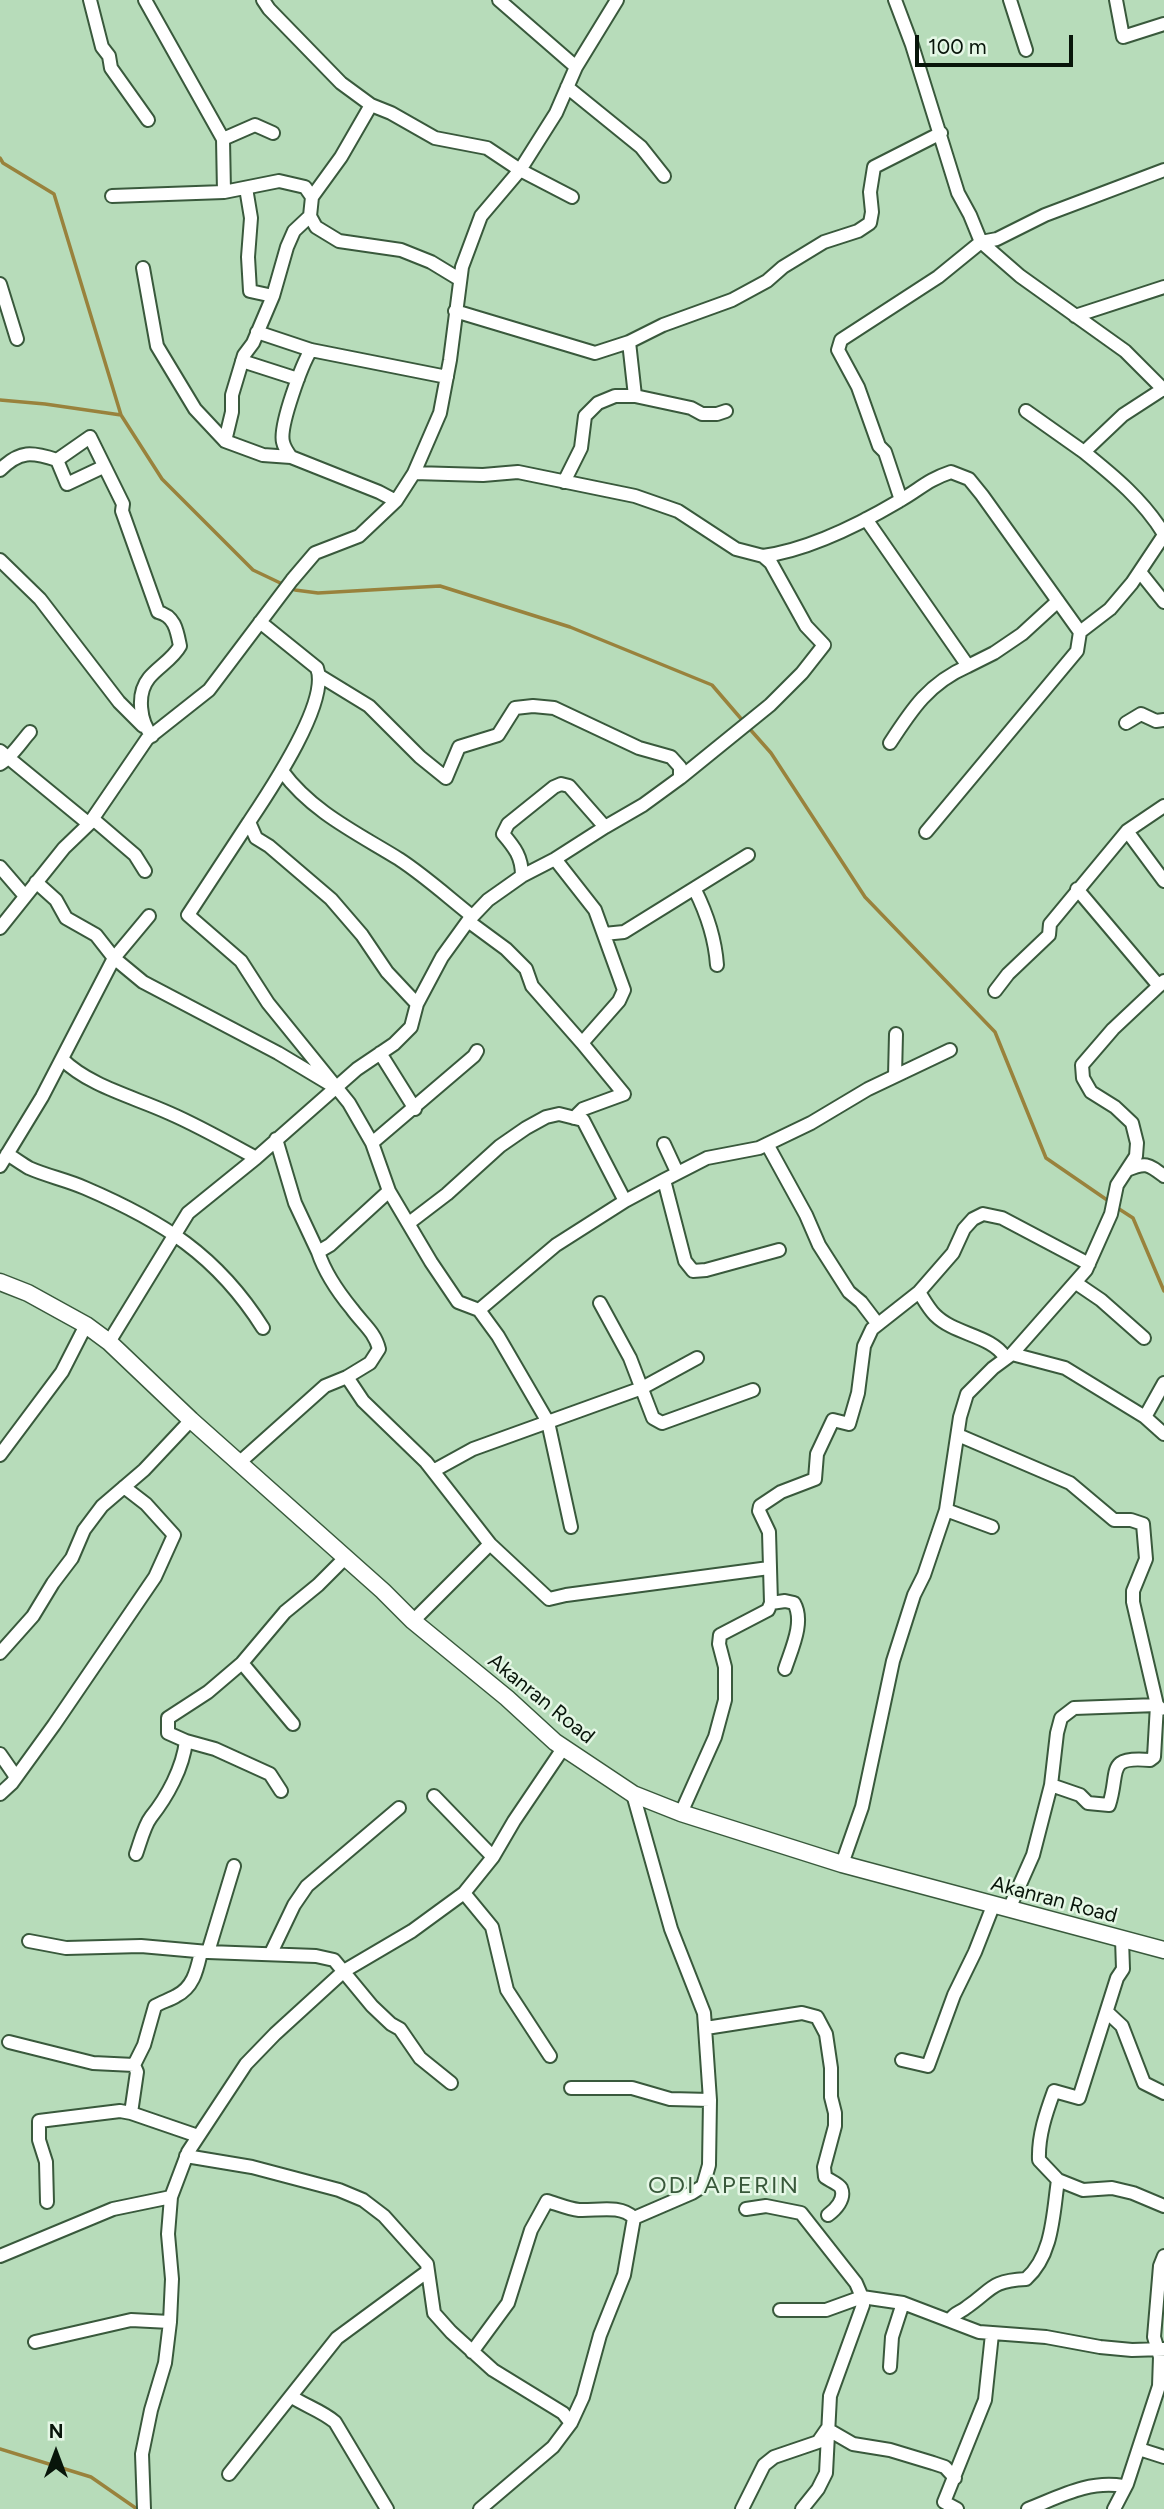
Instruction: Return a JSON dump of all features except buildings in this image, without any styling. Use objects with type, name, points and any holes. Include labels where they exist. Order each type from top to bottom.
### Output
[{"type":"main road","name":"Akanran Road","points":[[0,1282],[28,1293],[86,1325],[109,1342],[413,1621],[507,1698],[555,1742],[633,1794],[681,1813],[842,1864],[1164,1950]]},
{"type":"street","points":[[90,0],[111,68],[148,120]]},
{"type":"street","points":[[145,0],[223,139],[223,192]]},
{"type":"street","points":[[263,0],[341,83],[371,105],[435,138],[486,148],[520,170],[572,197]]},
{"type":"street","points":[[499,0],[576,67]]},
{"type":"street","points":[[147,731],[209,690],[314,553],[359,536],[396,501],[414,473],[440,413],[461,267],[481,216],[520,170],[556,113],[576,67],[617,0]]},
{"type":"street","points":[[895,0],[941,133],[958,193],[971,215],[981,242],[1020,276],[1125,351],[1163,390],[1123,415],[1084,452]]},
{"type":"street","points":[[1010,0],[1027,50]]},
{"type":"street","points":[[1116,0],[1123,37],[1164,24]]},
{"type":"street","points":[[567,87],[640,146],[664,176]]},
{"type":"street","points":[[371,105],[341,157],[312,197],[310,216],[316,226],[339,241],[401,250],[431,262],[459,279]]},
{"type":"street","points":[[223,139],[255,125],[274,133]]},
{"type":"street","points":[[455,311],[595,353],[629,342],[663,325],[732,300],[767,281],[783,267],[824,242],[870,223],[870,192],[874,167],[941,133]]},
{"type":"street","points":[[901,500],[885,452],[879,446],[858,387],[838,350],[841,340],[938,277],[981,242],[997,239],[1045,215],[1164,170]]},
{"type":"street","points":[[111,196],[223,192],[279,181],[305,187],[312,197]]},
{"type":"street","points":[[246,188],[251,218],[248,257],[250,291],[274,296]]},
{"type":"street","points":[[225,441],[232,412],[232,395],[242,361],[274,296],[294,231],[310,216]]},
{"type":"street","points":[[143,268],[157,346],[195,409],[225,441],[263,456],[291,457],[396,501]]},
{"type":"street","points":[[0,284],[17,339]]},
{"type":"street","points":[[1075,316],[1164,287]]},
{"type":"street","points":[[257,332],[311,350],[447,377]]},
{"type":"street","points":[[629,342],[635,396]]},
{"type":"street","points":[[291,457],[282,441],[285,418],[311,350]]},
{"type":"street","points":[[242,361],[298,379]]},
{"type":"street","points":[[564,482],[581,448],[585,416],[598,403],[615,396],[635,396],[691,408],[702,414],[726,411]]},
{"type":"street","points":[[1026,411],[1084,452],[1136,496],[1149,510],[1164,535],[1140,572],[1110,610],[1080,632]]},
{"type":"street","points":[[0,928],[64,848],[91,822],[147,739],[141,702],[146,680],[177,653],[180,646],[176,625],[165,613],[158,612],[122,511],[123,504],[90,437],[57,460]]},
{"type":"street","points":[[0,470],[9,461],[28,452],[57,460]]},
{"type":"street","points":[[57,460],[67,484],[103,467]]},
{"type":"street","points":[[414,473],[483,475],[517,472],[635,496],[678,511],[736,549],[772,558],[866,519],[901,500],[931,478],[951,472],[969,480],[1080,632],[1077,651],[926,832]]},
{"type":"street","points":[[866,519],[968,666]]},
{"type":"street","points":[[109,1342],[188,1213],[256,1158],[357,1069],[394,1044],[411,1027],[417,1004],[442,957],[488,900],[522,876],[643,805],[770,705],[802,673],[824,645],[806,626],[772,558]]},
{"type":"street","points":[[0,560],[40,599],[119,702],[147,731]]},
{"type":"street","points":[[1140,572],[1164,602]]},
{"type":"street","points":[[890,743],[909,713],[930,688],[950,674],[994,653],[1022,634],[1058,601]]},
{"type":"street","points":[[260,622],[317,668],[320,676],[314,706],[282,771],[188,915],[241,961],[268,1003],[349,1103],[372,1143],[390,1191],[431,1262],[458,1302],[479,1310],[498,1336],[548,1422],[571,1527]]},
{"type":"street","points":[[320,676],[369,706],[446,778],[459,747],[498,735],[515,708],[533,706],[554,708],[639,748],[671,757],[680,767],[680,778]]},
{"type":"street","points":[[1126,723],[1141,714],[1156,721],[1164,720]]},
{"type":"street","points":[[30,732],[3,758],[135,855],[145,871]]},
{"type":"street","points":[[282,771],[295,788],[338,824],[400,860],[506,948],[526,969],[532,986],[625,1094],[583,1109],[574,1118]]},
{"type":"street","points":[[522,876],[522,862],[517,850],[503,834],[508,824],[554,787],[561,784],[569,786],[605,827]]},
{"type":"street","points":[[995,991],[1008,974],[1049,935],[1050,925],[1077,889],[1127,831],[1164,806]]},
{"type":"street","points":[[249,822],[256,838],[331,899],[362,935],[387,972],[417,1004]]},
{"type":"street","points":[[1127,831],[1164,881]]},
{"type":"street","points":[[604,934],[624,932],[748,855]]},
{"type":"street","points":[[555,859],[595,910],[624,990],[619,1002],[582,1043]]},
{"type":"street","points":[[0,867],[25,896]]},
{"type":"street","points":[[36,883],[56,900],[66,918],[96,935],[128,972],[278,1053],[336,1088]]},
{"type":"street","points":[[842,1864],[862,1807],[893,1661],[946,1510],[960,1417],[967,1394],[1076,1283],[1089,1264],[1111,1214],[1117,1185],[1136,1156],[1137,1143],[1132,1123],[1115,1107],[1091,1092],[1083,1078],[1082,1065],[1113,1029],[1161,984],[1077,889]]},
{"type":"street","points":[[695,890],[708,916],[715,939],[717,965]]},
{"type":"street","points":[[0,1166],[62,1059],[114,958],[149,916]]},
{"type":"street","points":[[895,1076],[896,1034]]},
{"type":"street","points":[[479,1310],[556,1245],[677,1172],[707,1158],[759,1148],[811,1124],[867,1089],[950,1050]]},
{"type":"street","points":[[372,1143],[415,1109],[477,1051]]},
{"type":"street","points":[[380,1053],[415,1109]]},
{"type":"street","points":[[62,1059],[90,1079],[168,1112],[256,1158]]},
{"type":"street","points":[[409,1223],[447,1194],[500,1146],[546,1117],[559,1114],[583,1120],[625,1201]]},
{"type":"street","points":[[240,1462],[326,1386],[370,1363],[379,1349],[376,1337],[351,1309],[327,1275],[295,1203],[276,1139]]},
{"type":"street","points":[[664,1144],[677,1172]]},
{"type":"street","points":[[767,1144],[806,1215],[819,1245],[849,1292],[861,1302],[877,1323]]},
{"type":"street","points":[[7,1154],[29,1168],[133,1208],[174,1233],[199,1253],[248,1304],[262,1328]]},
{"type":"street","points":[[1127,1170],[1138,1165],[1149,1165],[1164,1176]]},
{"type":"street","points":[[664,1180],[685,1261],[693,1271],[706,1270],[779,1250]]},
{"type":"street","points":[[318,1252],[330,1245],[390,1191]]},
{"type":"street","points":[[681,1813],[715,1737],[724,1700],[725,1667],[719,1644],[720,1635],[768,1610],[771,1603],[769,1532],[759,1511],[760,1506],[781,1492],[815,1479],[817,1454],[833,1420],[849,1424],[858,1393],[864,1346],[877,1323],[919,1292],[953,1253],[964,1229],[973,1219],[983,1214],[1002,1218],[1089,1264]]},
{"type":"street","points":[[1076,1283],[1101,1300],[1144,1338]]},
{"type":"street","points":[[919,1292],[936,1316],[960,1331],[998,1347],[1008,1355],[1065,1367],[1145,1417],[1164,1434]]},
{"type":"street","points":[[600,1303],[630,1358],[653,1418],[662,1423],[753,1390]]},
{"type":"street","points":[[0,1455],[62,1372],[86,1325]]},
{"type":"street","points":[[433,1471],[457,1456],[642,1388],[696,1359]]},
{"type":"street","points":[[347,1377],[363,1401],[433,1471],[489,1544],[549,1599],[769,1568]]},
{"type":"street","points":[[1145,1417],[1164,1383]]},
{"type":"street","points":[[1,1648],[33,1616],[53,1583],[72,1559],[84,1530],[102,1506],[144,1470],[191,1420]]},
{"type":"street","points":[[958,1435],[1017,1458],[1070,1483],[1114,1520],[1143,1524],[1146,1559],[1133,1591],[1133,1602],[1158,1704]]},
{"type":"street","points":[[0,1794],[16,1777],[155,1577],[174,1535],[146,1504],[124,1487]]},
{"type":"street","points":[[946,1510],[992,1527]]},
{"type":"street","points":[[413,1621],[489,1544]]},
{"type":"street","points":[[281,1791],[270,1774],[215,1749],[186,1741],[168,1732],[167,1718],[208,1692],[242,1663],[285,1612],[346,1557]]},
{"type":"street","points":[[771,1603],[794,1603],[797,1609],[797,1633],[785,1669]]},
{"type":"street","points":[[242,1663],[293,1724]]},
{"type":"street","points":[[1051,1785],[1080,1795],[1088,1803],[1109,1805],[1119,1763],[1128,1758],[1150,1760],[1154,1757],[1158,1704],[1164,1682]]},
{"type":"street","points":[[902,2060],[928,2066],[954,1995],[975,1952],[1033,1855],[1051,1785],[1061,1718],[1074,1708],[1158,1704]]},
{"type":"street","points":[[136,1854],[152,1817],[171,1787],[186,1741]]},
{"type":"street","points":[[144,2509],[142,2454],[165,2363],[170,2322],[172,2278],[168,2234],[171,2197],[186,2156],[246,2064],[275,2034],[344,1971],[412,1931],[464,1893],[493,1857],[564,1747]]},
{"type":"street","points":[[0,1754],[16,1777]]},
{"type":"street","points":[[633,1794],[667,1917],[704,2013],[710,2100],[709,2165],[703,2186],[634,2218]]},
{"type":"street","points":[[434,1797],[493,1857]]},
{"type":"street","points":[[271,1953],[294,1905],[307,1885],[399,1808]]},
{"type":"street","points":[[131,2113],[136,2072],[134,2065],[144,2045],[155,2006],[189,1987],[234,1866]]},
{"type":"street","points":[[464,1893],[492,1927],[507,1990],[550,2056]]},
{"type":"street","points":[[1122,1939],[1123,1969],[1117,1978],[1079,2098],[1054,2091],[1044,2120],[1038,2148],[1039,2160],[1058,2180],[1083,2190],[1112,2188],[1133,2193],[1164,2206]]},
{"type":"street","points":[[29,1941],[66,1948],[141,1946],[204,1952],[316,1956],[334,1960],[372,2006],[400,2029],[420,2058],[451,2083]]},
{"type":"street","points":[[706,2028],[802,2012],[817,2017],[826,2034],[831,2068],[831,2097],[835,2113],[835,2126],[824,2167],[825,2177],[838,2185],[841,2191],[841,2199],[828,2215]]},
{"type":"street","points":[[1107,2012],[1122,2026],[1144,2083],[1164,2093]]},
{"type":"street","points":[[9,2042],[93,2063],[134,2065]]},
{"type":"street","points":[[571,2088],[632,2088],[670,2099],[710,2100]]},
{"type":"street","points":[[47,2202],[46,2162],[39,2140],[39,2121],[120,2111],[198,2136]]},
{"type":"street","points":[[186,2156],[252,2167],[339,2190],[363,2200],[384,2216],[427,2264],[434,2313],[472,2351],[516,2387],[563,2413],[571,2423]]},
{"type":"street","points":[[950,2320],[956,2312],[965,2309],[992,2285],[1004,2280],[1026,2279],[1034,2272],[1051,2232],[1058,2180]]},
{"type":"street","points":[[0,2256],[73,2228],[113,2209],[171,2197]]},
{"type":"street","points":[[472,2351],[508,2303],[531,2230],[547,2201],[577,2210],[620,2210],[634,2218]]},
{"type":"street","points":[[746,2209],[766,2206],[801,2213],[856,2283],[862,2297],[861,2314],[830,2396],[827,2473],[802,2509]]},
{"type":"street","points":[[480,2509],[553,2447],[571,2423],[583,2397],[600,2335],[624,2275],[634,2218]]},
{"type":"street","points":[[1114,2509],[1127,2484],[1159,2386],[1160,2350],[1154,2337],[1160,2266],[1164,2256]]},
{"type":"street","points":[[229,2474],[337,2338],[428,2271]]},
{"type":"street","points":[[780,2311],[827,2310],[862,2297],[903,2303],[979,2332],[1046,2337],[1100,2347],[1160,2350]]},
{"type":"street","points":[[890,2367],[892,2337],[903,2303]]},
{"type":"street","points":[[35,2342],[131,2320],[170,2322]]},
{"type":"street","points":[[957,2509],[942,2505],[985,2400],[992,2334]]},
{"type":"street","points":[[292,2397],[335,2422],[387,2509]]},
{"type":"street","points":[[827,2429],[853,2444],[890,2450],[933,2463],[945,2468],[955,2477]]},
{"type":"street","points":[[742,2509],[764,2465],[774,2458],[818,2442],[827,2429]]},
{"type":"street","points":[[1139,2449],[1164,2457]]},
{"type":"street","points":[[1028,2509],[1084,2487],[1127,2484]]},
{"type":"waterway","points":[[0,158],[3,163],[54,194],[121,415],[162,479],[253,570],[295,590],[318,593],[440,586],[570,627],[712,685],[743,721]]},
{"type":"waterway","points":[[0,400],[121,415]]},
{"type":"waterway","points":[[748,727],[771,753],[865,897],[995,1032],[1046,1158],[1110,1202]]},
{"type":"waterway","points":[[1116,1207],[1133,1218],[1164,1291]]},
{"type":"waterway","points":[[0,2449],[91,2477],[137,2509]]},
{"type":"district","name":"ODI APERIN","points":[[724,2186]]}]
